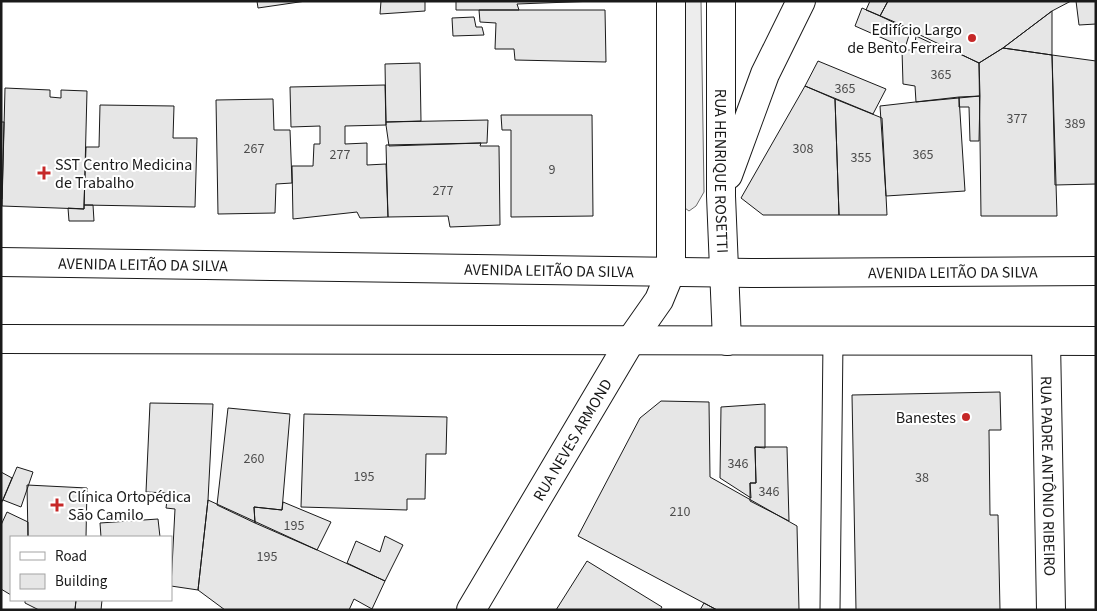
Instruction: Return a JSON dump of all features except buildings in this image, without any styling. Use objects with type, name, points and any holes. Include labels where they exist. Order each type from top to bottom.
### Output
[{"type":"street","points":[[671,1],[671,271]]},
{"type":"street","name":"RUA HENRIQUE ROSETTI","points":[[721,1],[721,196],[726,272],[727,341]]},
{"type":"street","points":[[721,196],[765,74],[801,1]]},
{"type":"street","name":"AVENIDA LEITÃO DA SILVA","points":[[1,262],[726,272],[1096,271]]},
{"type":"street","name":"RUA NEVES ARMOND","points":[[471,610],[631,340],[659,300],[671,271]]},
{"type":"street","points":[[1,339],[1096,341]]},
{"type":"street","name":"RUA PADRE ANTÔNIO RIBEIRO","points":[[1046,341],[1051,610]]},
{"type":"lane","points":[[830,610],[833,341]]},
{"type":"shaded area","points":[[678,1],[701,1],[704,192],[696,206],[689,211],[678,203]]},
{"type":"place","name":"Edifício Largo de Bento Ferreira","points":[[972,38]]},
{"type":"place","name":"SST Centro Medicina de Trabalho","points":[[44,173]]},
{"type":"place","name":"Banestes","points":[[966,417]]},
{"type":"place","name":"Clínica Ortopédica São Camilo","points":[[57,505]]}]
